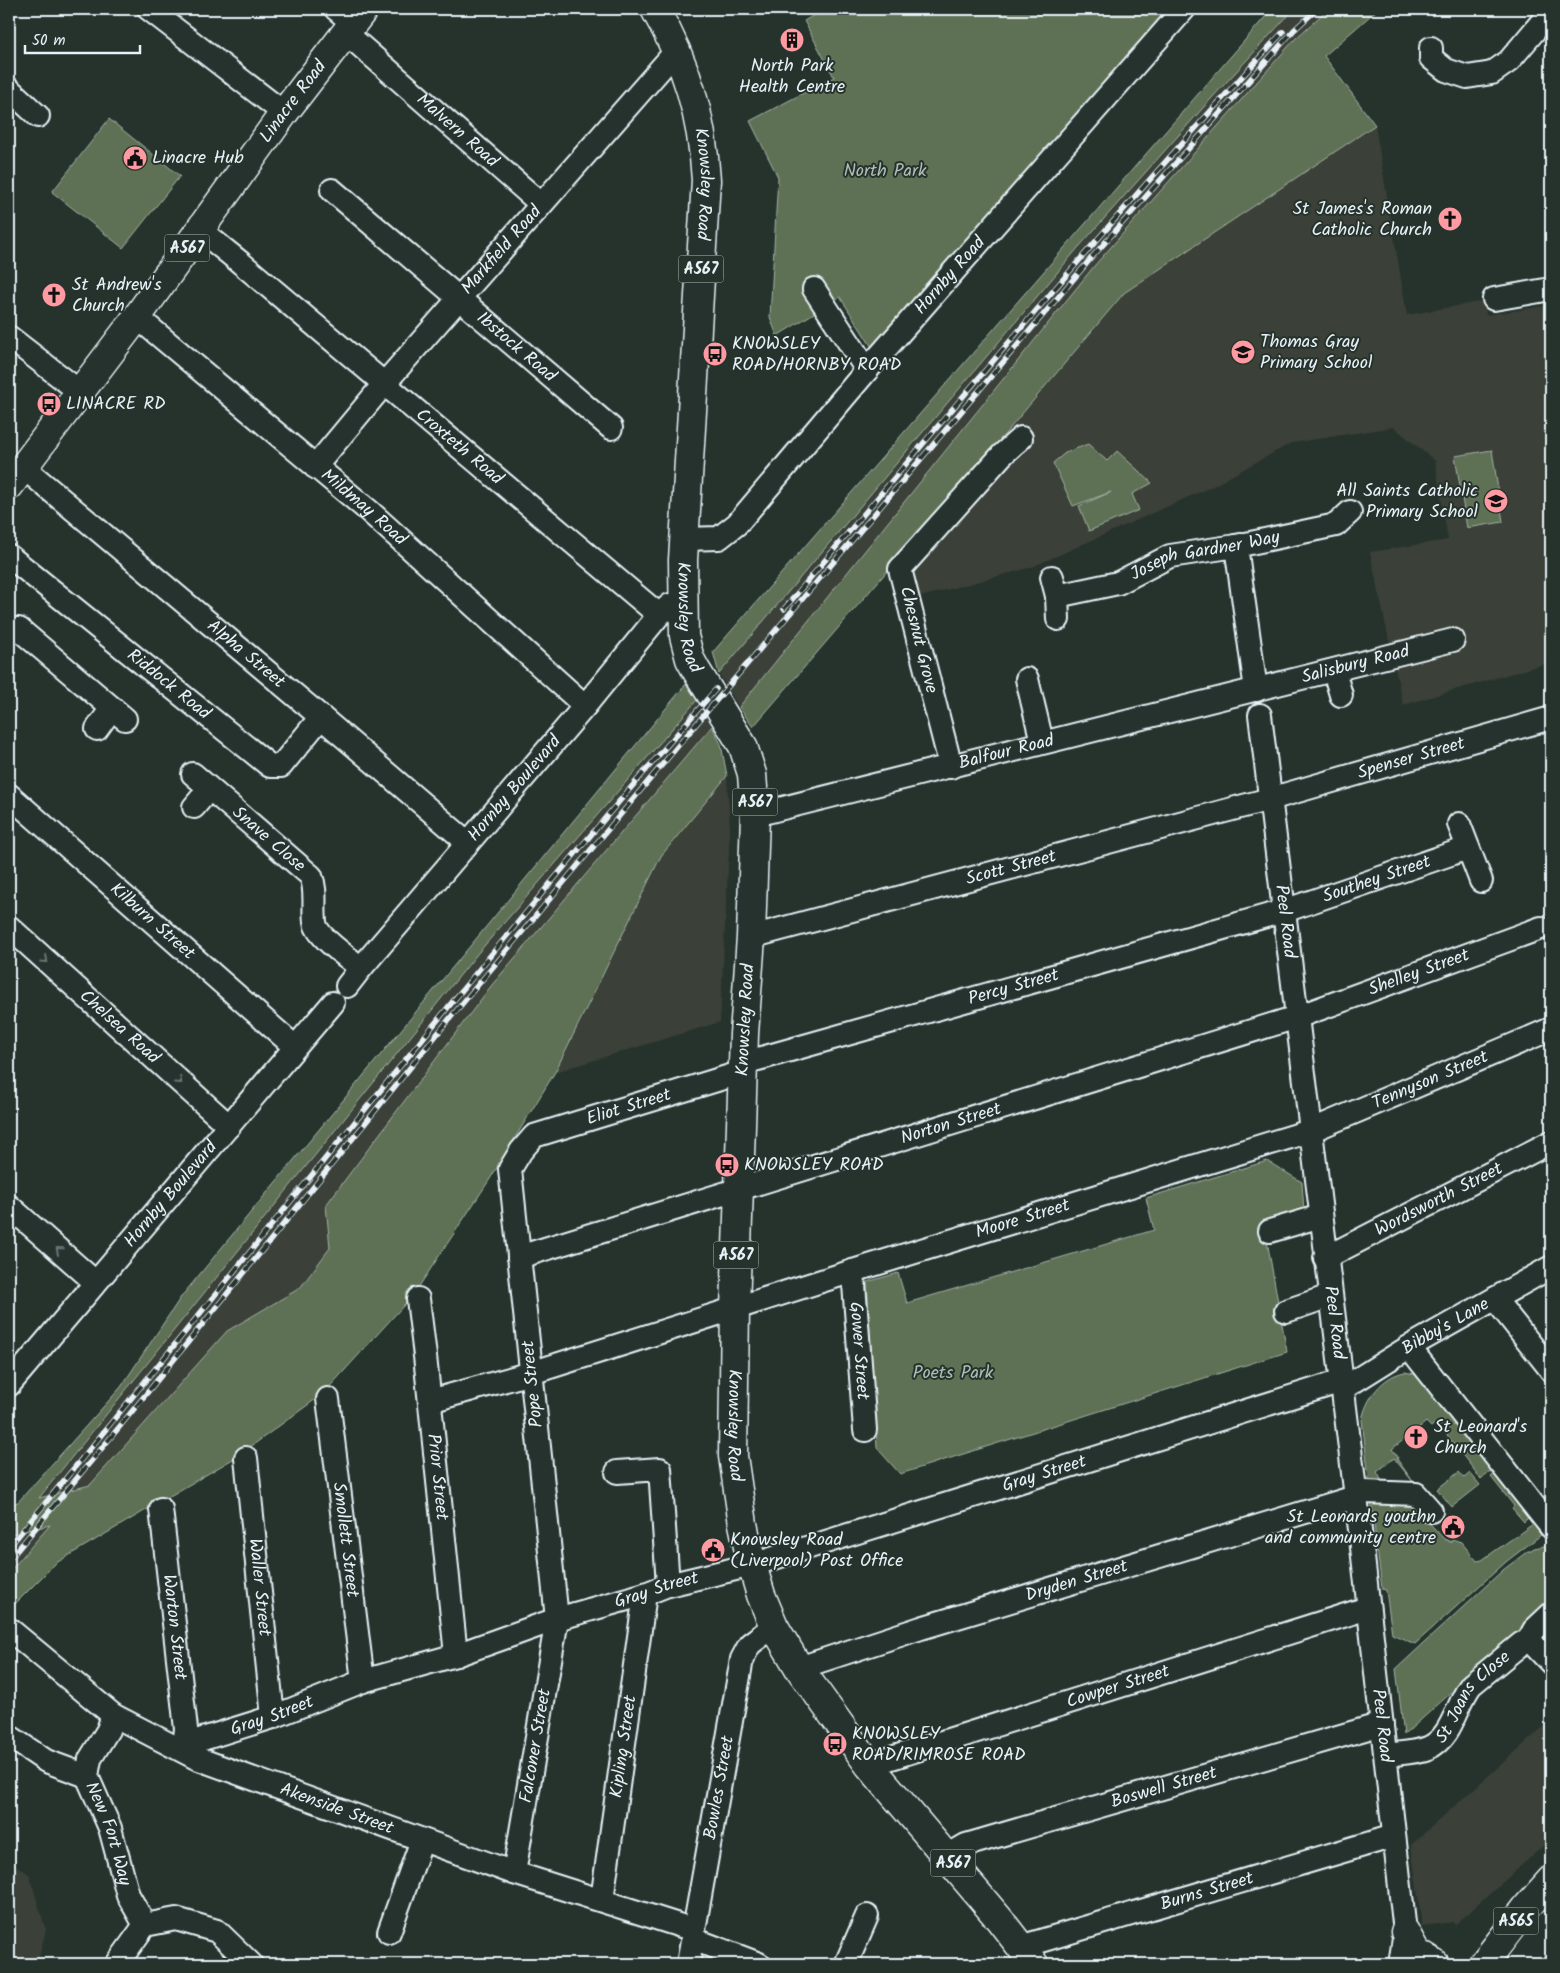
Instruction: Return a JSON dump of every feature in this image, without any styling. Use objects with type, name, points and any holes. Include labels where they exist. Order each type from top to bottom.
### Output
[{"type":"main road","name":"Knowsley Road","points":[[655,9],[677,50],[698,112],[704,149],[706,180],[684,539],[684,636],[690,659],[748,757],[755,788],[751,937],[744,1034],[735,1309],[733,1456],[743,1524],[761,1595],[774,1626],[798,1668],[869,1765],[1000,1920],[1027,1956]]},
{"type":"main road","name":"Linacre Road","points":[[14,474],[137,317],[350,18]]},
{"type":"main road","name":"A565","points":[[1483,1964],[1527,1907],[1551,1880]]},
{"type":"main road","name":"A565","points":[[1520,1964],[1551,1923]]},
{"type":"main road","points":[[1405,1932],[1416,1952],[1434,1964]]},
{"type":"street","points":[[149,9],[284,113]]},
{"type":"street","name":"Hornby Road","points":[[684,539],[719,538],[737,524],[867,370],[1184,9]]},
{"type":"street","points":[[1431,48],[1431,58],[1446,70],[1467,76],[1492,73],[1509,61],[1551,12]]},
{"type":"street","name":"Malvern Road","points":[[350,18],[373,56],[541,204]]},
{"type":"street","name":"Markfield Road","points":[[322,459],[384,384],[677,50]]},
{"type":"street","points":[[11,97],[38,116]]},
{"type":"street","name":"Ibstock Road","points":[[332,190],[611,428]]},
{"type":"street","name":"Croxteth Road","points":[[200,230],[659,615]]},
{"type":"street","points":[[814,289],[867,370]]},
{"type":"street","points":[[1494,299],[1551,289]]},
{"type":"street","name":"Mildmay Road","points":[[137,317],[322,459],[368,511],[585,706]]},
{"type":"street","points":[[9,338],[80,392]]},
{"type":"street","name":"Chesnut Grove","points":[[951,767],[900,569],[1002,456],[1021,438]]},
{"type":"street","name":"Alpha Street","points":[[14,474],[321,717],[468,843]]},
{"type":"street","name":"Joseph Gardner Way","points":[[1058,618],[1054,587],[1118,584],[1170,556],[1236,546],[1336,525],[1350,512]]},
{"type":"street","points":[[1236,546],[1256,690]]},
{"type":"street","name":"Riddock Road","points":[[9,556],[270,766],[281,766],[321,717]]},
{"type":"street","name":"Hornby Boulevard","points":[[9,1386],[95,1282],[585,706],[659,615],[683,592]]},
{"type":"street","points":[[9,629],[19,629],[118,714],[97,729]]},
{"type":"street","name":"Salisbury Road","points":[[1256,690],[1453,640]]},
{"type":"street","points":[[1334,671],[1341,695]]},
{"type":"street","points":[[1027,679],[1042,742]]},
{"type":"street","name":"Balfour Road","points":[[755,815],[1256,690]]},
{"type":"street","name":"Peel Road","points":[[1260,715],[1386,1755],[1405,1932],[1400,1964]]},
{"type":"street","name":"Spenser Street","points":[[1270,799],[1551,718]]},
{"type":"street","name":"Snave Close","points":[[194,807],[201,782],[311,876],[315,887],[314,924],[321,934],[361,968]]},
{"type":"street","name":"Kilburn Street","points":[[9,795],[295,1047]]},
{"type":"street","name":"Scott Street","points":[[751,937],[1270,799]]},
{"type":"street","points":[[1459,824],[1481,881]]},
{"type":"street","name":"Southey Street","points":[[1284,911],[1468,848]]},
{"type":"street","name":"Percy Street","points":[[744,1067],[1284,911]]},
{"type":"street","name":"Shelley Street","points":[[1297,1017],[1547,925]]},
{"type":"street","name":"Chelsea Road","points":[[9,927],[229,1126]]},
{"type":"street","name":"Norton Street","points":[[519,1256],[1297,1017]]},
{"type":"street","name":"Tennyson Street","points":[[1310,1131],[1551,1029]]},
{"type":"street","name":"Eliot Street","points":[[520,1151],[534,1136],[744,1067]]},
{"type":"street","name":"Moore Street","points":[[430,1401],[531,1373],[853,1271],[1310,1131]]},
{"type":"street","name":"Wordsworth Street","points":[[1325,1258],[1551,1142]]},
{"type":"street","name":"Pope Street","points":[[520,1151],[510,1169],[557,1618]]},
{"type":"street","points":[[9,1206],[95,1282]]},
{"type":"street","points":[[1270,1231],[1321,1216]]},
{"type":"street","name":"Bibby's Lane","points":[[1342,1385],[1365,1374],[1551,1267]]},
{"type":"street","name":"Gower Street","points":[[853,1271],[865,1430]]},
{"type":"street","points":[[1286,1311],[1330,1296]]},
{"type":"street","points":[[1496,1298],[1551,1370]]},
{"type":"street","name":"Prior Street","points":[[418,1299],[456,1655]]},
{"type":"street","points":[[1409,1347],[1551,1527]]},
{"type":"street","name":"Gray Street","points":[[180,1746],[273,1717],[364,1681],[456,1655],[557,1618],[645,1594],[668,1585],[752,1565],[1342,1385]]},
{"type":"street","name":"Smollett Street","points":[[328,1399],[364,1681]]},
{"type":"street","name":"Waller Street","points":[[246,1458],[273,1717]]},
{"type":"street","points":[[617,1472],[660,1469],[668,1585]]},
{"type":"street","name":"Dryden Street","points":[[798,1668],[1365,1492],[1416,1494],[1431,1511]]},
{"type":"street","name":"Warton Street","points":[[161,1509],[186,1729],[180,1746]]},
{"type":"street","name":"Kipling Street","points":[[602,1900],[645,1594]]},
{"type":"street","name":"Cowper Street","points":[[869,1765],[1368,1608]]},
{"type":"street","points":[[1527,1643],[1534,1630],[1551,1614]]},
{"type":"street","name":"Falconer Street","points":[[514,1873],[557,1618]]},
{"type":"street","name":"Bowles Street","points":[[688,1964],[742,1659],[750,1644],[774,1626]]},
{"type":"street","name":"Akenside Street","points":[[9,1629],[113,1714],[180,1746],[196,1758],[514,1873],[602,1900],[694,1934],[759,1964]]},
{"type":"street","name":"St Joans Close","points":[[1386,1755],[1419,1751],[1434,1744],[1449,1727],[1471,1685],[1516,1646],[1527,1643],[1536,1646],[1551,1663]]},
{"type":"street","name":"New Fort Way","points":[[113,1714],[108,1730],[90,1760],[87,1776],[110,1828],[128,1895],[145,1925]]},
{"type":"street","name":"Boswell Street","points":[[947,1856],[966,1845],[1382,1724]]},
{"type":"street","points":[[9,1736],[46,1761],[87,1776]]},
{"type":"street","name":"Burns Street","points":[[1027,1956],[1394,1836]]},
{"type":"street","points":[[389,1932],[422,1840]]},
{"type":"street","points":[[846,1964],[850,1934],[867,1916]]},
{"type":"street","points":[[116,1964],[145,1925],[176,1919],[217,1931],[251,1964]]},
{"type":"shaded area","points":[[1294,9],[1328,9],[1295,39],[1095,265],[739,707],[719,674],[1078,248]]},
{"type":"shaded area","name":"Thomas Gray Primary School","points":[[1375,125],[1407,315],[1484,301],[1486,315],[1551,305],[1551,662],[1403,705],[1370,552],[1448,540],[1435,461],[1394,427],[1291,443],[1213,486],[1032,567],[920,597],[911,569],[1014,459],[994,447],[1124,293]]},
{"type":"shaded area","points":[[697,700],[712,726],[491,986],[326,1205],[330,1248],[300,1288],[227,1331],[90,1485],[39,1499],[478,953]]},
{"type":"shaded area","points":[[727,776],[730,829],[720,1022],[555,1072],[661,856]]},
{"type":"shaded area","points":[[51,1524],[9,1572],[9,1535]]},
{"type":"shaded area","points":[[1551,1720],[1551,1839],[1455,1925],[1453,1922],[1422,1926],[1411,1845]]},
{"type":"shaded area","points":[[9,1861],[29,1874],[46,1930],[37,1964],[9,1964]]},
{"type":"shaded area","points":[[1551,1923],[1551,1964],[1520,1964]]},
{"type":"green space","name":"North Park","points":[[824,9],[1167,9],[873,349],[840,297],[777,336],[770,317],[778,177],[750,121],[834,77],[804,21]]},
{"type":"green space","points":[[1272,9],[1294,9],[1078,248],[719,674],[713,652]]},
{"type":"green space","points":[[1328,9],[1378,9],[1324,56],[1375,125],[1124,293],[753,727],[739,707],[1095,265],[1295,39]]},
{"type":"green space","points":[[109,119],[180,176],[123,248],[52,192]]},
{"type":"green space","points":[[1088,444],[1107,461],[1117,451],[1152,483],[1132,494],[1139,510],[1089,531],[1079,506],[1111,492],[1073,506],[1053,463],[1065,453]]},
{"type":"green space","points":[[1492,450],[1503,522],[1467,528],[1455,456]]},
{"type":"green space","points":[[686,684],[697,700],[478,953],[39,1498],[90,1485],[227,1331],[300,1288],[330,1248],[326,1205],[491,986],[712,726],[721,744],[727,776],[661,856],[555,1072],[490,1179],[414,1294],[324,1393],[238,1456],[56,1563],[9,1610],[9,1572],[50,1525],[9,1535],[9,1504],[18,1502],[121,1387],[181,1297]]},
{"type":"green space","name":"Poets Park","points":[[1267,1161],[1302,1182],[1304,1211],[1264,1224],[1287,1352],[900,1474],[877,1448],[867,1282],[898,1273],[907,1303],[1154,1230],[1146,1198]]},
{"type":"green space","points":[[1405,1372],[1414,1374],[1422,1381],[1480,1454],[1479,1456],[1483,1457],[1530,1516],[1524,1522],[1491,1477],[1493,1475],[1490,1471],[1481,1479],[1437,1422],[1431,1427],[1426,1422],[1392,1449],[1414,1483],[1394,1458],[1377,1472],[1383,1483],[1370,1487],[1362,1420],[1364,1412],[1371,1397],[1382,1383],[1397,1374]]},
{"type":"green space","points":[[1459,1472],[1464,1478],[1470,1473],[1480,1485],[1452,1507],[1437,1489]]},
{"type":"green space","points":[[1405,1496],[1444,1539],[1451,1542],[1452,1539],[1461,1542],[1477,1561],[1482,1560],[1533,1524],[1541,1535],[1507,1561],[1415,1644],[1392,1634],[1386,1590],[1382,1589],[1371,1500]]},
{"type":"green space","points":[[1549,1545],[1551,1548],[1551,1603],[1404,1735],[1396,1669],[1503,1570],[1528,1551]]},
{"type":"railway","points":[[9,1560],[121,1425],[451,1017],[687,735],[1093,256],[1294,30],[1317,9]]},
{"type":"railway","points":[[784,609],[1092,245],[1283,32]]},
{"type":"railway","points":[[9,1547],[536,901],[716,689]]},
{"type":"place","name":"North Park Health Centre","points":[[792,40]]},
{"type":"place","name":"Linacre Hub","points":[[135,158]]},
{"type":"place","name":"St James's Roman Catholic Church","points":[[1450,219]]},
{"type":"place","name":"St Andrew's Church","points":[[54,295]]},
{"type":"place","name":"Thomas Gray Primary School","points":[[1243,352]]},
{"type":"place","name":"KNOWSLEY ROAD/HORNBY ROAD","points":[[715,354]]},
{"type":"place","name":"LINACRE RD","points":[[49,404]]},
{"type":"place","name":"All Saints Catholic Primary School","points":[[1496,501]]},
{"type":"place","name":"KNOWSLEY ROAD","points":[[727,1165]]},
{"type":"place","name":"St Leonard's Church","points":[[1416,1437]]},
{"type":"place","name":"St Leonards youthn and community centre","points":[[1453,1527]]},
{"type":"place","name":"Knowsley Road (Liverpool) Post Office","points":[[713,1550]]},
{"type":"place","name":"KNOWSLEY ROAD/RIMROSE ROAD","points":[[835,1744]]}]
